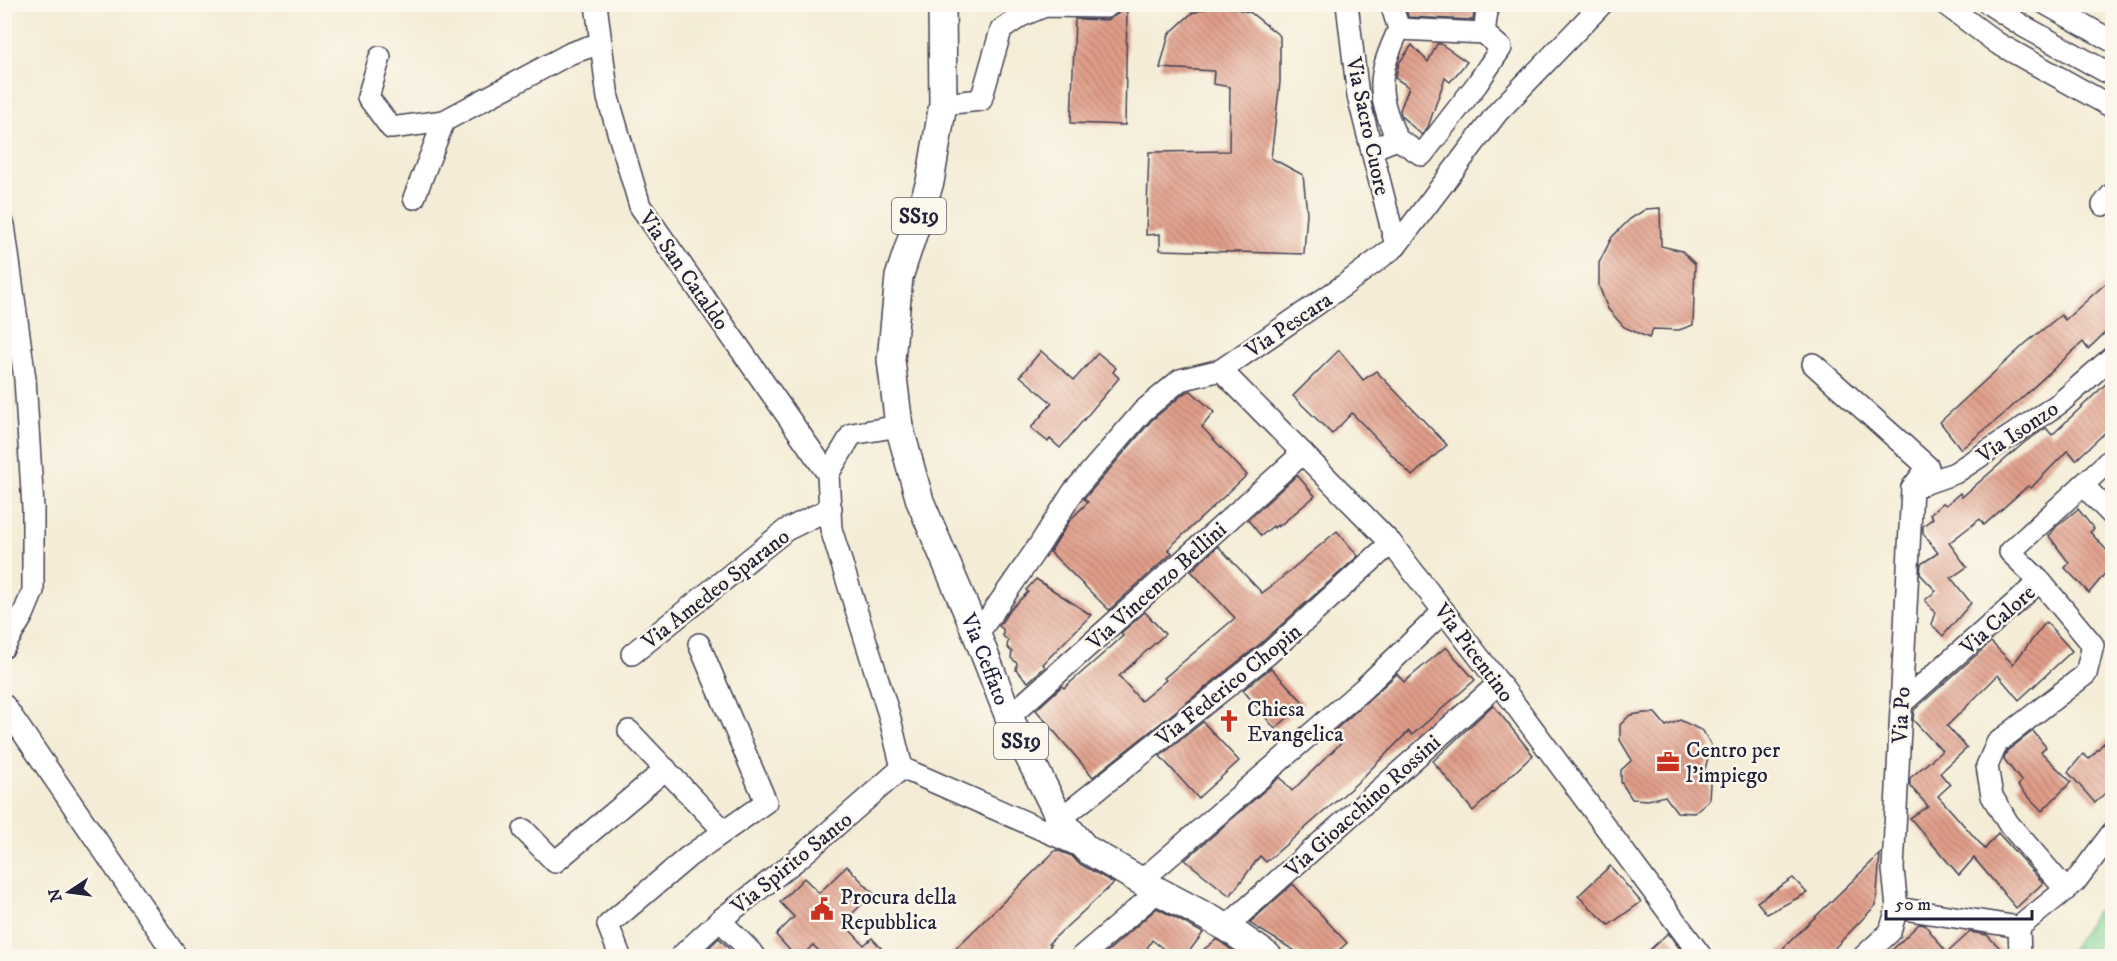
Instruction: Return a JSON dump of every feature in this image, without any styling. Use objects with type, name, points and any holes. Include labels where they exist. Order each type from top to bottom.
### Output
[{"type":"main road","name":"SS19","points":[[899,426],[891,360],[899,277],[930,182],[943,104],[942,4]]},
{"type":"main road","name":"Via Ceffato","points":[[899,426],[920,501],[1009,717],[1060,819],[1086,849],[1226,927],[1268,957]]},
{"type":"street","name":"Via San Cataldo","points":[[597,4],[608,98],[640,206],[828,474]]},
{"type":"street","points":[[943,104],[981,100],[1001,30],[1021,16],[1045,6],[1106,8],[1110,4]]},
{"type":"street","name":"Via Sacro Cuore","points":[[1347,4],[1358,96],[1396,246]]},
{"type":"street","points":[[1391,4],[1399,29],[1388,52],[1381,80],[1385,112],[1397,139],[1422,155],[1477,84],[1501,48],[1484,33],[1399,29]]},
{"type":"street","points":[[1484,33],[1488,4]]},
{"type":"street","name":"Via Pescara","points":[[977,635],[1073,492],[1136,419],[1180,380],[1221,370],[1343,286],[1396,246],[1497,113],[1602,4]]},
{"type":"street","points":[[1945,4],[1997,43],[2112,107]]},
{"type":"street","points":[[1989,4],[2023,26],[2112,75]]},
{"type":"street","points":[[2046,4],[2112,41]]},
{"type":"street","points":[[380,57],[368,97],[391,128],[444,121],[571,53],[601,43]]},
{"type":"street","points":[[414,198],[444,121]]},
{"type":"street","points":[[1371,149],[1397,139]]},
{"type":"street","points":[[4,225],[25,379],[33,508],[33,591],[23,615],[4,648]]},
{"type":"street","name":"Via Isonzo","points":[[1912,488],[1955,473],[2060,403],[2112,357]]},
{"type":"street","points":[[1813,364],[1928,467],[1912,488]]},
{"type":"street","name":"Via Picentino","points":[[1221,370],[1391,543],[1499,683],[1701,957]]},
{"type":"street","points":[[899,426],[852,434],[828,474],[831,529],[889,715],[902,768],[1086,849]]},
{"type":"street","name":"Via Vincenzo Bellini","points":[[1009,717],[1303,453]]},
{"type":"street","name":"Via Calore","points":[[1901,704],[2040,581],[2010,552],[2112,458]]},
{"type":"street","points":[[2083,485],[2112,515]]},
{"type":"street","name":"Via Po","points":[[1864,957],[1890,933],[1897,908],[1893,869],[1912,488]]},
{"type":"street","name":"Via Amedeo Sparano","points":[[632,654],[786,530],[831,508]]},
{"type":"street","name":"Via Federico Chopin","points":[[1060,819],[1268,654],[1391,543]]},
{"type":"street","points":[[2040,581],[2093,645],[2086,674],[1996,743],[1987,766],[1992,796],[2008,823],[2066,890]]},
{"type":"street","points":[[1082,957],[1150,886],[1444,611]]},
{"type":"street","points":[[620,957],[608,925],[688,857],[766,802],[699,644]]},
{"type":"street","name":"Via Gioacchino Rossini","points":[[1226,927],[1499,683]]},
{"type":"street","points":[[4,705],[177,957]]},
{"type":"street","points":[[629,731],[723,831]]},
{"type":"street","name":"Via Spirito Santo","points":[[681,957],[720,920],[799,858],[902,768]]},
{"type":"street","points":[[524,830],[555,862],[666,769]]},
{"type":"street","points":[[1897,908],[2019,927],[2075,882],[2112,833]]},
{"type":"street","points":[[720,920],[755,957]]},
{"type":"street","points":[[2018,957],[2020,955],[2019,927]]},
{"type":"green space","points":[[2103,910],[2107,914],[2110,925],[2100,956],[2067,956],[2095,913]]},
{"type":"building","points":[[1221,4],[1251,13],[1280,36],[1280,82],[1271,158],[1303,175],[1307,213],[1304,254],[1160,250],[1160,234],[1146,235],[1149,152],[1229,151],[1230,87],[1213,84],[1214,71],[1160,68],[1169,34],[1192,13]]},
{"type":"building","points":[[1405,4],[1475,4],[1473,20],[1408,17]]},
{"type":"building","points":[[1122,7],[1127,7],[1125,125],[1071,123],[1075,19],[1107,20],[1118,14]]},
{"type":"building","points":[[1437,44],[1441,44],[1467,62],[1450,82],[1445,78],[1428,127],[1422,135],[1402,117],[1400,110],[1409,87],[1395,78],[1399,63],[1412,45],[1428,62]]},
{"type":"building","points":[[1660,208],[1661,246],[1682,251],[1695,264],[1693,325],[1679,330],[1653,329],[1649,338],[1624,327],[1608,309],[1599,286],[1599,263],[1612,237],[1630,219],[1646,209]]},
{"type":"building","points":[[2105,284],[2112,292],[2112,326],[2088,349],[2083,342],[2004,414],[1961,449],[1940,422],[2026,343],[2061,315],[2065,320]]},
{"type":"building","points":[[1339,350],[1363,380],[1376,371],[1447,445],[1412,476],[1352,413],[1332,434],[1293,396]]},
{"type":"building","points":[[1041,351],[1074,380],[1098,353],[1116,368],[1113,372],[1119,378],[1060,448],[1050,439],[1048,442],[1031,428],[1052,403],[1020,376]]},
{"type":"building","points":[[2112,378],[2112,426],[2076,460],[2068,450],[2031,488],[2028,486],[1984,525],[1980,519],[1949,543],[1967,567],[1951,578],[1971,603],[1943,636],[1931,624],[1935,613],[1925,600],[1936,591],[1920,574],[1921,564],[1938,553],[1923,533],[1923,526],[1933,518],[1930,514],[1943,503],[1946,505],[1960,493],[1962,497],[2025,442],[2046,428],[2052,435]]},
{"type":"building","points":[[1191,391],[1214,412],[1202,427],[1247,475],[1168,549],[1172,553],[1109,610],[1050,552],[1070,520],[1088,502],[1084,499],[1152,420],[1186,392]]},
{"type":"building","points":[[1297,475],[1315,496],[1278,527],[1273,526],[1261,536],[1248,520]]},
{"type":"building","points":[[2078,509],[2094,529],[2090,532],[2112,556],[2112,565],[2089,593],[2065,568],[2069,563],[2049,536],[2057,526]]},
{"type":"building","points":[[1337,531],[1358,556],[1260,644],[1093,777],[1036,710],[1112,646],[1123,636],[1121,633],[1145,612],[1165,634],[1119,676],[1141,701],[1166,680],[1164,678],[1235,618],[1191,571],[1218,546],[1262,593]]},
{"type":"building","points":[[1036,579],[1091,615],[1043,664],[1045,667],[1028,682],[1016,670],[1017,663],[1011,658],[1012,652],[1007,647],[1008,641],[1003,636],[1003,629],[999,626]]},
{"type":"building","points":[[2046,622],[2072,651],[2019,700],[1998,675],[1947,726],[1967,748],[1940,773],[1950,785],[1938,796],[1985,849],[1998,833],[2043,883],[2016,908],[1974,858],[1959,875],[1910,818],[1928,806],[1910,786],[1910,778],[1942,751],[1913,720],[1914,710],[1991,642],[2013,664]]},
{"type":"building","points":[[1446,647],[1475,680],[1412,735],[1409,731],[1356,784],[1266,862],[1260,856],[1230,896],[1185,860],[1280,777],[1292,791],[1342,742],[1333,732],[1397,674],[1404,682]]},
{"type":"building","points":[[1271,668],[1304,703],[1275,729],[1243,690]]},
{"type":"building","points":[[1493,705],[1533,755],[1473,811],[1433,761]]},
{"type":"building","name":"Centro per l'impiego","points":[[1655,713],[1666,726],[1680,720],[1703,731],[1711,745],[1703,778],[1710,783],[1709,800],[1694,813],[1677,812],[1665,796],[1648,800],[1632,799],[1621,782],[1621,770],[1632,760],[1620,740],[1620,725],[1630,715]]},
{"type":"building","points":[[1203,722],[1239,761],[1198,798],[1160,756]]},
{"type":"building","points":[[2033,731],[2046,747],[2041,752],[2071,782],[2042,811],[2018,786],[2021,781],[2004,759],[2007,751]]},
{"type":"building","points":[[2112,734],[2112,786],[2095,803],[2068,772],[2083,754],[2089,759]]},
{"type":"building","points":[[1056,850],[1072,856],[1078,863],[1114,883],[1049,943],[1051,945],[1039,957],[947,957]]},
{"type":"building","points":[[1880,854],[1876,905],[1826,957],[1774,957]]},
{"type":"building","name":"Procura della Repubblica","points":[[847,866],[873,893],[843,923],[864,945],[872,938],[889,957],[825,957],[813,945],[801,957],[796,957],[776,935],[794,917],[780,902],[804,878],[819,893]]},
{"type":"building","points":[[1610,866],[1641,902],[1609,925],[1578,896]]},
{"type":"building","points":[[1793,878],[1807,893],[1767,914],[1757,902]]},
{"type":"building","points":[[1293,884],[1347,943],[1331,957],[1305,957],[1249,923]]},
{"type":"building","points":[[1157,908],[1203,933],[1185,957],[1174,957],[1152,940],[1142,957],[1101,957]]},
{"type":"building","points":[[1919,924],[1925,925],[1947,953],[1970,932],[1987,935],[2006,954],[2005,957],[1885,957]]},
{"type":"building","points":[[1668,933],[1686,957],[1642,957]]},
{"type":"building","points":[[719,938],[737,957],[699,957]]},
{"type":"building","points":[[1218,940],[1241,957],[1194,957]]},
{"type":"place","name":"Chiesa Evangelica","points":[[1229,721]]},
{"type":"place","name":"Centro per l'impiego","points":[[1668,762]]},
{"type":"place","name":"Procura della Repubblica","points":[[822,909]]}]
